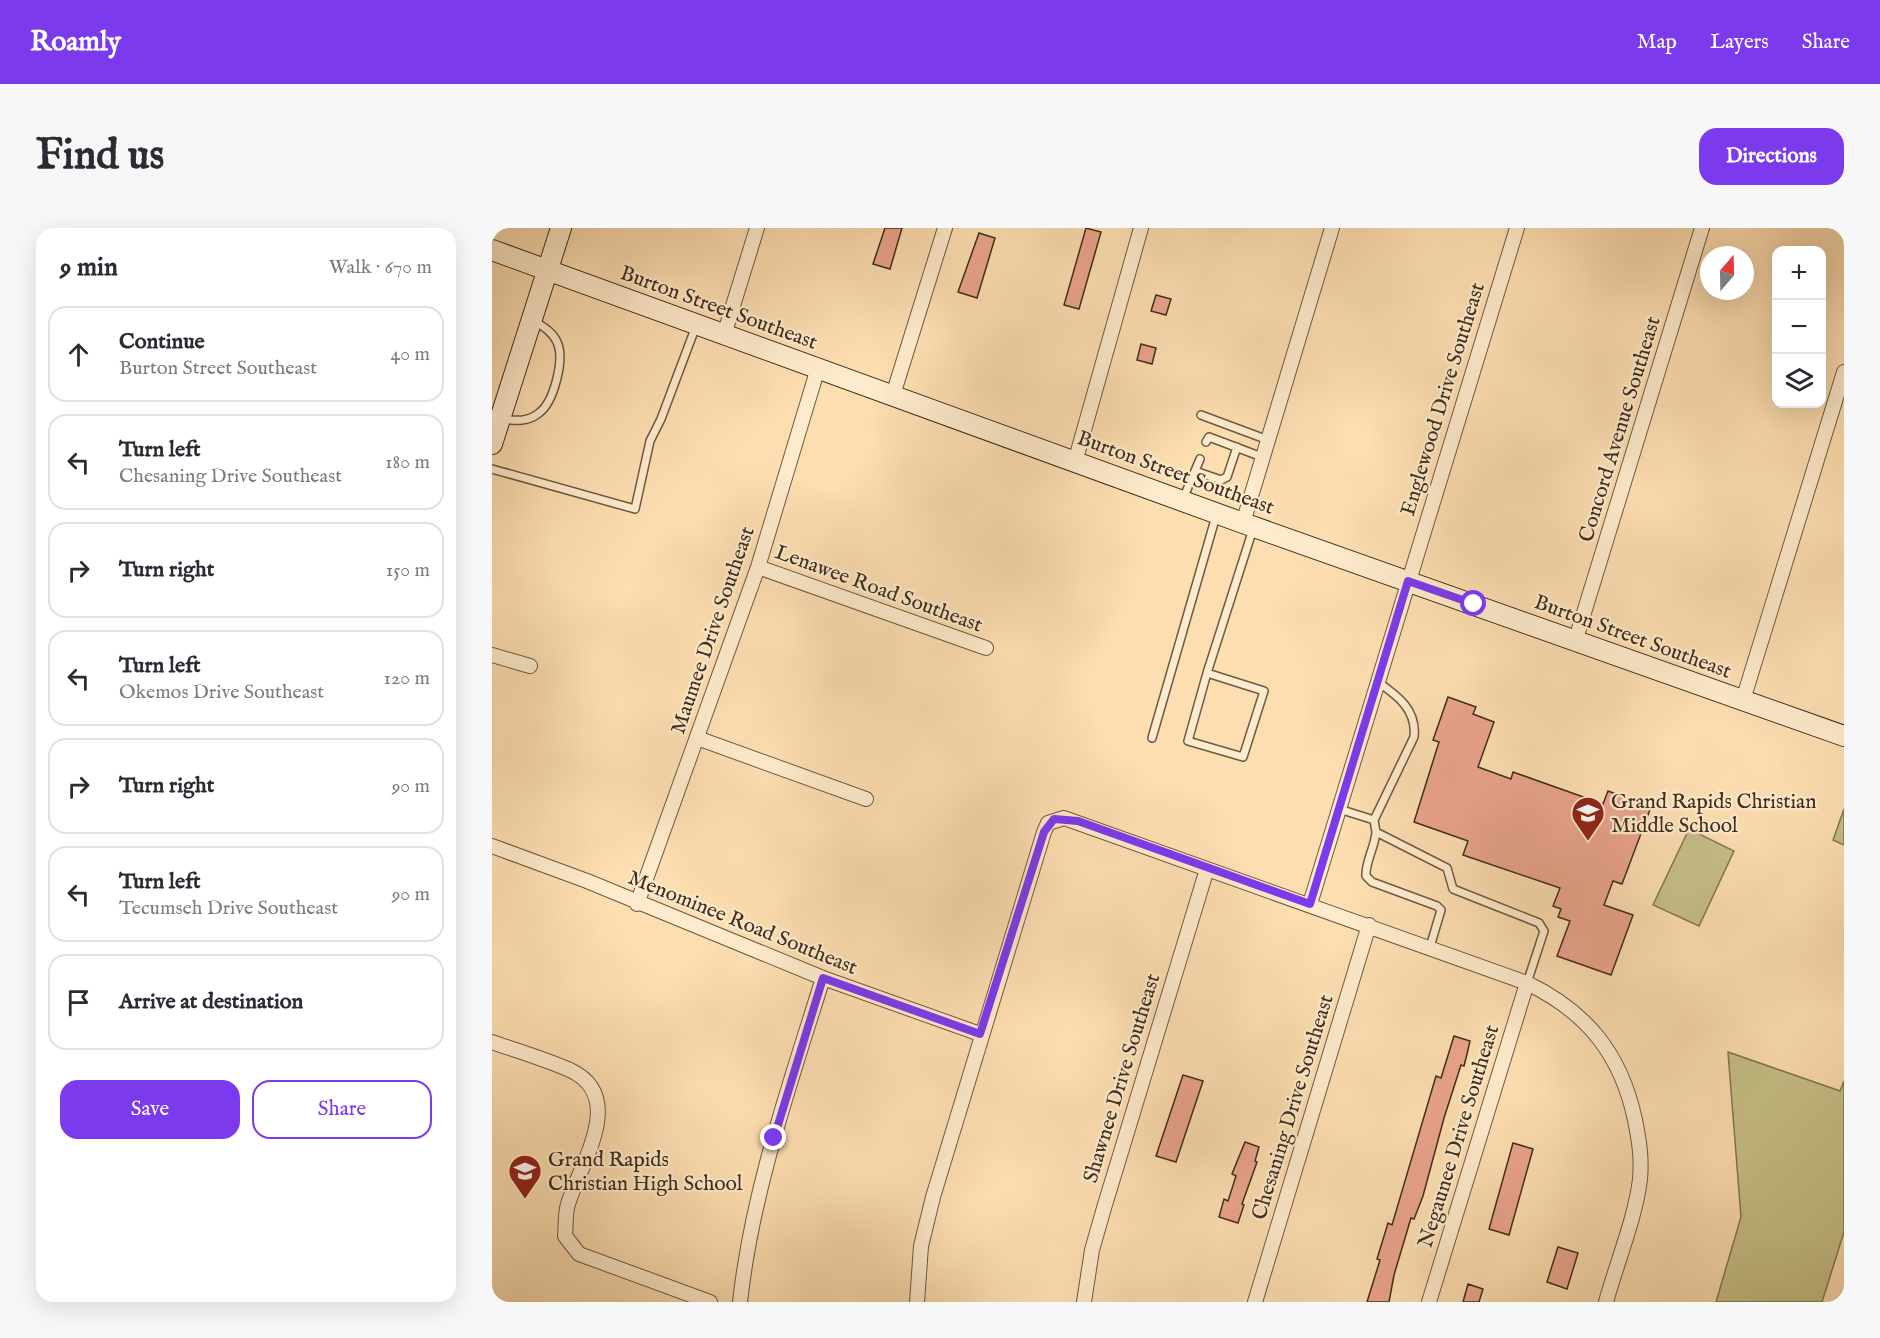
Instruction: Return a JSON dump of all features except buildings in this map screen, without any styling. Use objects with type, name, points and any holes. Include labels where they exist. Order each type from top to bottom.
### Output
[{"type":"main road","points":[[492,444],[561,228]]},
{"type":"main road","name":"Burton Street Southeast","points":[[492,250],[1216,514],[1844,736]]},
{"type":"street","points":[[724,335],[757,228]]},
{"type":"street","points":[[893,395],[945,228]]},
{"type":"street","points":[[1075,462],[1141,228]]},
{"type":"street","points":[[1248,525],[1262,457],[1332,228]]},
{"type":"street","name":"Englewood Drive Southeast","points":[[1408,581],[1516,228]]},
{"type":"street","name":"Concord Avenue Southeast","points":[[1575,642],[1702,228]]},
{"type":"street","name":"Maumee Drive Southeast","points":[[637,904],[758,567],[818,368]]},
{"type":"street","points":[[1743,700],[1844,372]]},
{"type":"street","name":"Lenawee Road Southeast","points":[[758,567],[986,648]]},
{"type":"street","points":[[1310,904],[1408,581]]},
{"type":"street","points":[[492,654],[530,666]]},
{"type":"street","points":[[697,738],[866,798]]},
{"type":"street","points":[[917,1302],[921,1246],[930,1207],[980,1034],[1044,832],[1054,819],[1078,821],[1430,947],[1527,983],[1555,996],[1601,1039],[1628,1090],[1641,1152],[1640,1181],[1605,1302]]},
{"type":"street","name":"Menominee Road Southeast","points":[[492,846],[823,978],[980,1034]]},
{"type":"street","name":"Shawnee Drive Southeast","points":[[1084,1302],[1095,1239],[1208,869]]},
{"type":"street","name":"Chesaning Drive Southeast","points":[[1255,1302],[1369,925]]},
{"type":"street","points":[[740,1302],[743,1272],[774,1138],[823,978]]},
{"type":"street","name":"Negaunee Drive Southeast","points":[[1429,1302],[1527,983]]},
{"type":"street","points":[[492,1042],[572,1071],[596,1092],[599,1108],[597,1124],[567,1206],[565,1236],[579,1254],[710,1302]]},
{"type":"lane","points":[[500,419],[525,420],[540,412],[552,390],[559,370],[558,344],[549,331],[532,320]]},
{"type":"lane","points":[[492,469],[635,509],[650,441],[661,419],[696,325]]},
{"type":"lane","points":[[1202,415],[1268,440]]},
{"type":"lane","points":[[1208,440],[1237,447],[1262,457]]},
{"type":"lane","points":[[1195,471],[1221,480],[1227,477],[1237,447]]},
{"type":"lane","points":[[1182,501],[1200,459]]},
{"type":"lane","points":[[1152,738],[1216,514]]},
{"type":"lane","points":[[1207,673],[1264,691],[1243,758],[1188,741],[1248,525]]},
{"type":"lane","points":[[1378,682],[1398,696],[1409,708],[1415,729],[1410,746],[1374,820],[1375,846],[1366,876],[1372,882],[1437,906],[1441,910],[1430,947]]},
{"type":"lane","points":[[1339,809],[1374,820]]},
{"type":"lane","points":[[1376,831],[1447,868],[1453,889],[1539,923],[1544,931],[1527,983]]},
{"type":"shaded area","points":[[1844,809],[1844,845],[1833,840]]},
{"type":"shaded area","points":[[1689,829],[1734,851],[1699,926],[1653,905]]},
{"type":"shaded area","points":[[1728,1052],[1840,1091],[1844,1081],[1844,1232],[1822,1302],[1716,1302],[1741,1217]]},
{"type":"place","name":"Grand Rapids Christian Middle School","points":[[1588,842]]},
{"type":"place","name":"Grand Rapids Christian High School","points":[[525,1200]]},
{"type":"route","points":[[774,1138],[823,978],[980,1034],[1044,832],[1048,823],[1054,819],[1064,818],[1078,821],[1310,904],[1408,581],[1474,604]]}]
